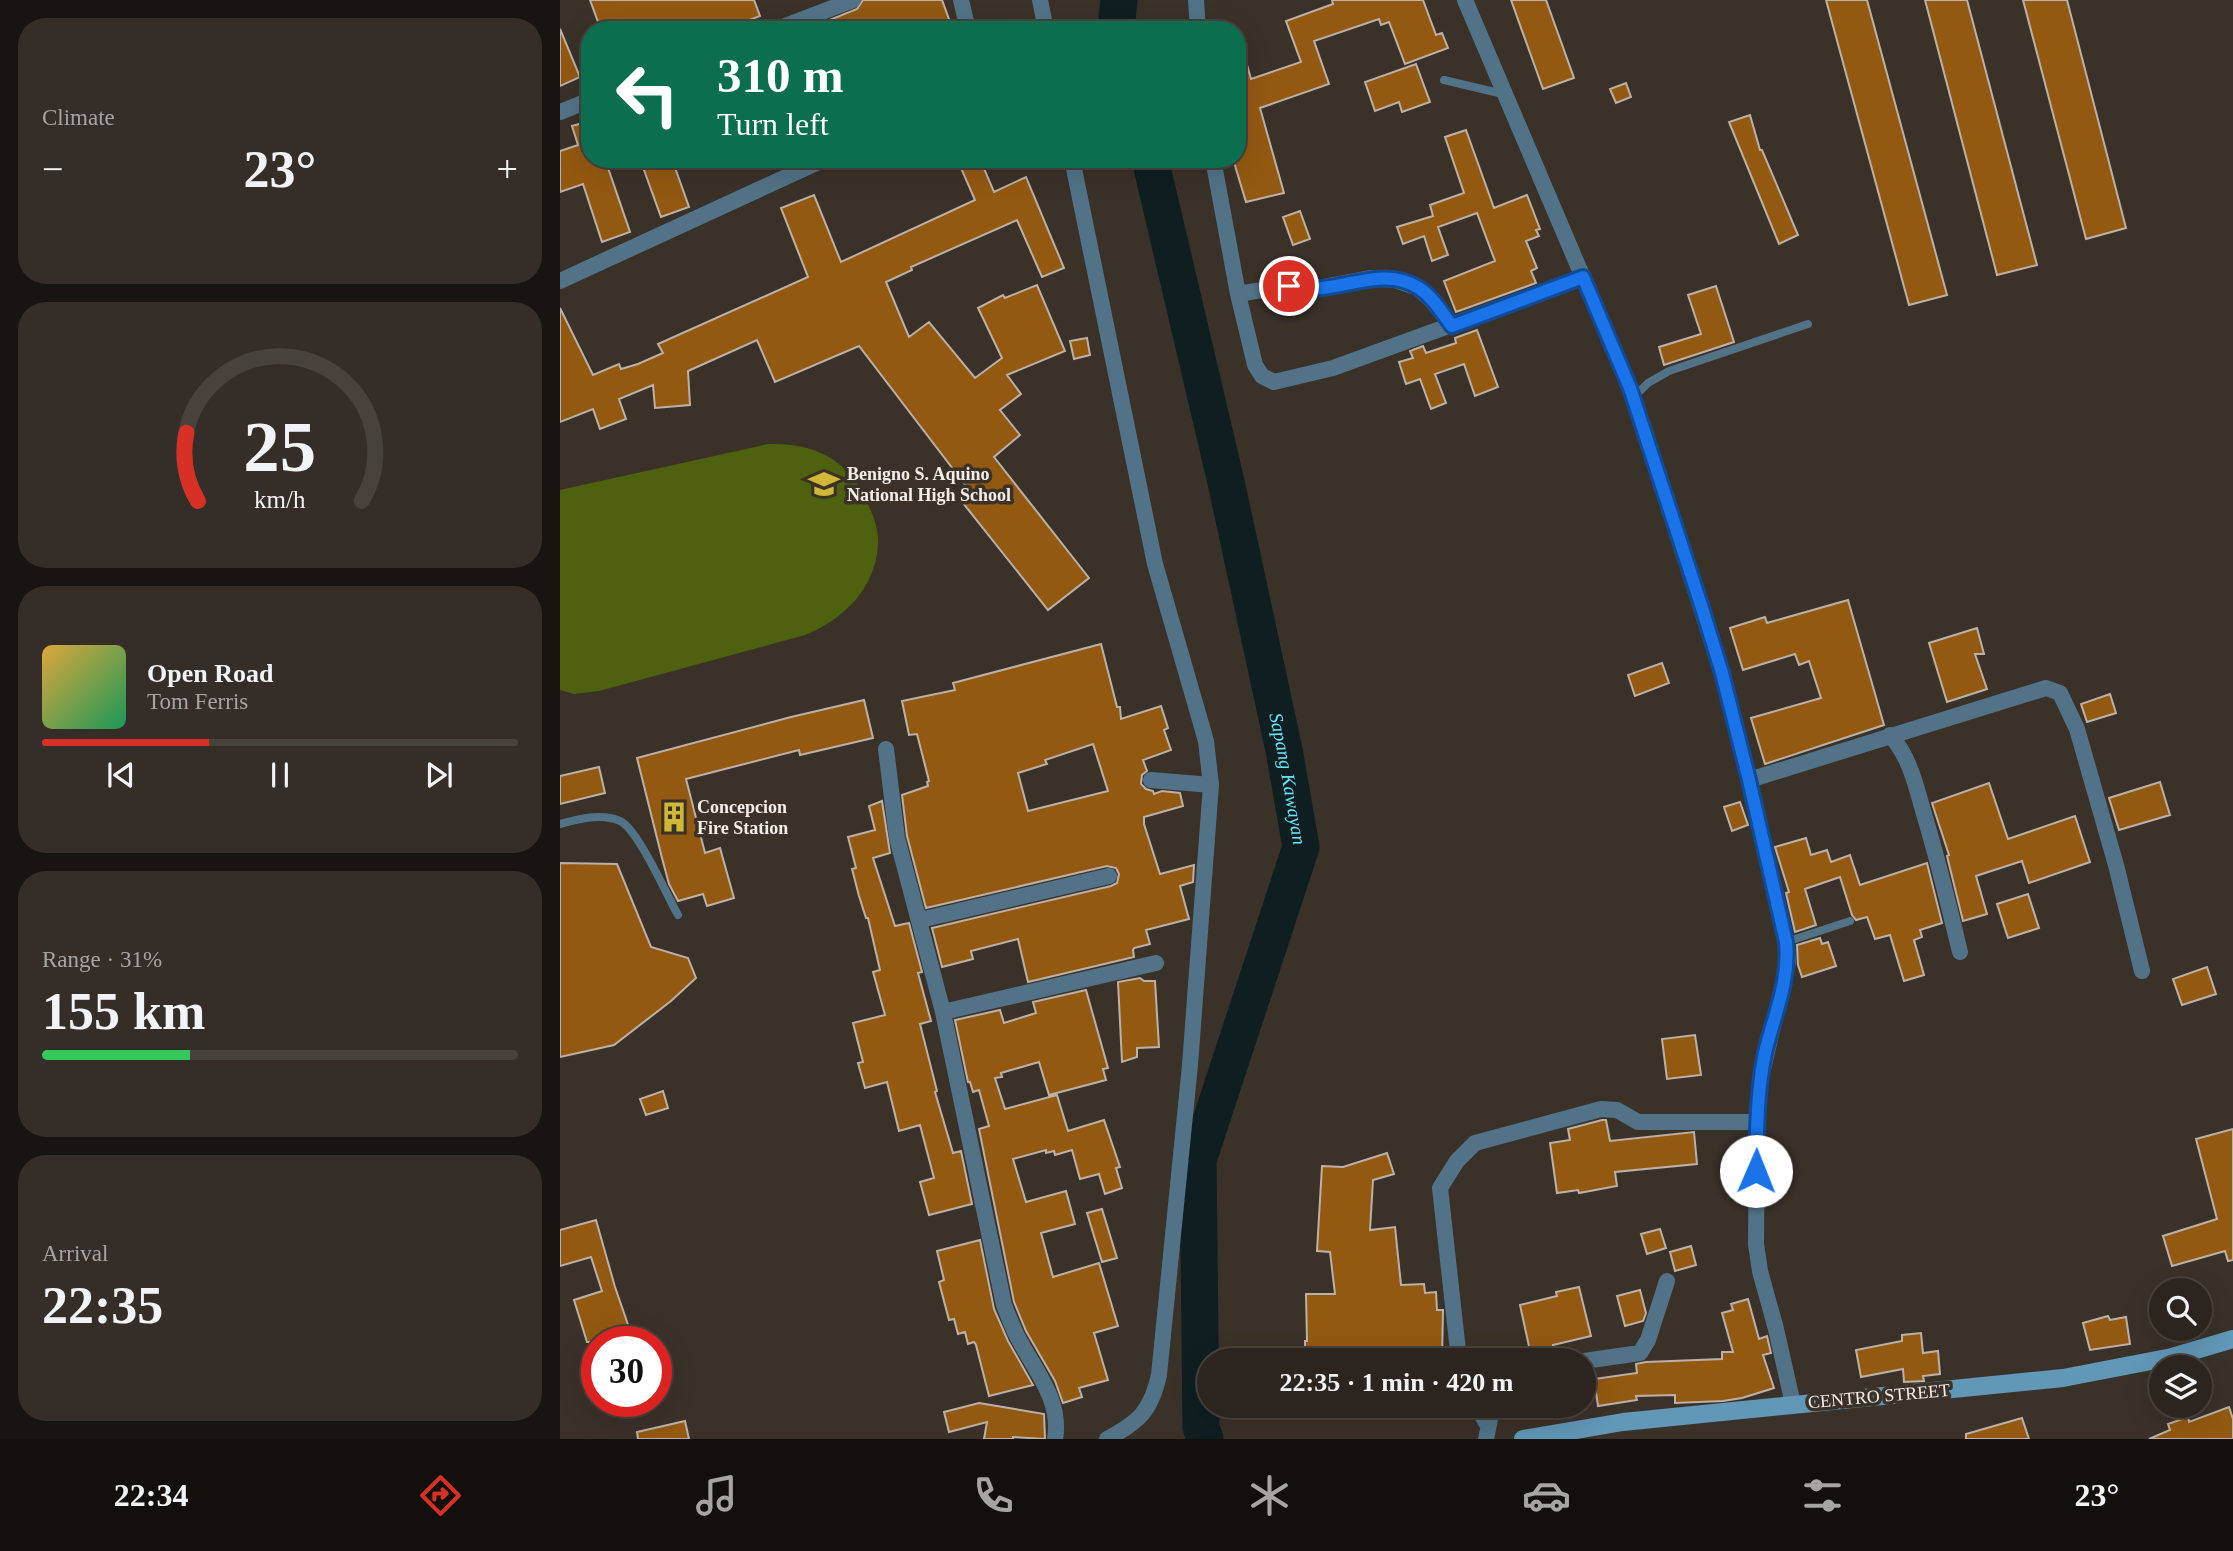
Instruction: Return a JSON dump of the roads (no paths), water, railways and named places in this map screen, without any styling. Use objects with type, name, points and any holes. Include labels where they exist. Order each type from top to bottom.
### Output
[{"type":"street","points":[[798,21],[853,0]]},
{"type":"street","points":[[961,0],[966,21]]},
{"type":"street","points":[[1040,0],[1044,21]]},
{"type":"street","points":[[1196,0],[1197,21]]},
{"type":"street","points":[[1465,0],[1633,398],[1714,648],[1749,780],[1786,942],[1788,962],[1766,1052],[1757,1122],[1756,1244],[1793,1404]]},
{"type":"street","points":[[560,112],[581,104]]},
{"type":"street","points":[[560,281],[805,168]]},
{"type":"street","points":[[1074,168],[1155,564],[1206,741],[1211,785],[1190,1065],[1159,1375],[1148,1409],[1129,1427],[1107,1439]]},
{"type":"street","points":[[1215,168],[1238,294],[1255,365],[1262,376],[1274,382],[1334,368],[1583,277]]},
{"type":"street","points":[[1238,294],[1281,287],[1318,289],[1370,278],[1395,280],[1418,288],[1432,300],[1452,326]]},
{"type":"street","points":[[1749,780],[2046,688],[2060,693],[2077,729],[2116,865],[2142,971]]},
{"type":"street","points":[[1890,735],[1901,748],[1916,787],[1935,849],[1960,952]]},
{"type":"street","points":[[886,749],[897,838],[943,1012],[1004,1305],[1017,1335],[1048,1390],[1058,1424],[1055,1439]]},
{"type":"street","points":[[1151,780],[1211,785]]},
{"type":"street","points":[[920,920],[1109,876]]},
{"type":"street","points":[[943,1012],[1156,963]]},
{"type":"street","points":[[1458,1348],[1440,1188],[1457,1161],[1475,1143],[1601,1109],[1617,1110],[1638,1122],[1757,1122]]},
{"type":"street","points":[[1596,1359],[1640,1353],[1648,1340],[1667,1281]]},
{"type":"street","name":"CENTRO STREET","points":[[1522,1439],[1623,1422],[2063,1378],[2172,1357],[2233,1339]]},
{"type":"lane","points":[[1444,80],[1503,94]]},
{"type":"lane","points":[[1633,398],[1648,383],[1669,371],[1808,324]]},
{"type":"lane","points":[[560,824],[588,817],[612,819],[630,828],[678,915]]},
{"type":"lane","points":[[1786,942],[1850,921]]},
{"type":"waterway","name":"Sapang Kawayan","points":[[1118,21],[1119,0]]},
{"type":"waterway","name":"Sapang Kawayan","points":[[1152,168],[1226,482],[1284,750],[1301,847],[1198,1160],[1201,1427],[1205,1439]]},
{"type":"place","name":"Benigno S. Aquino National High School","points":[[824,484]]},
{"type":"place","name":"Concepcion Fire Station","points":[[674,817]]}]
